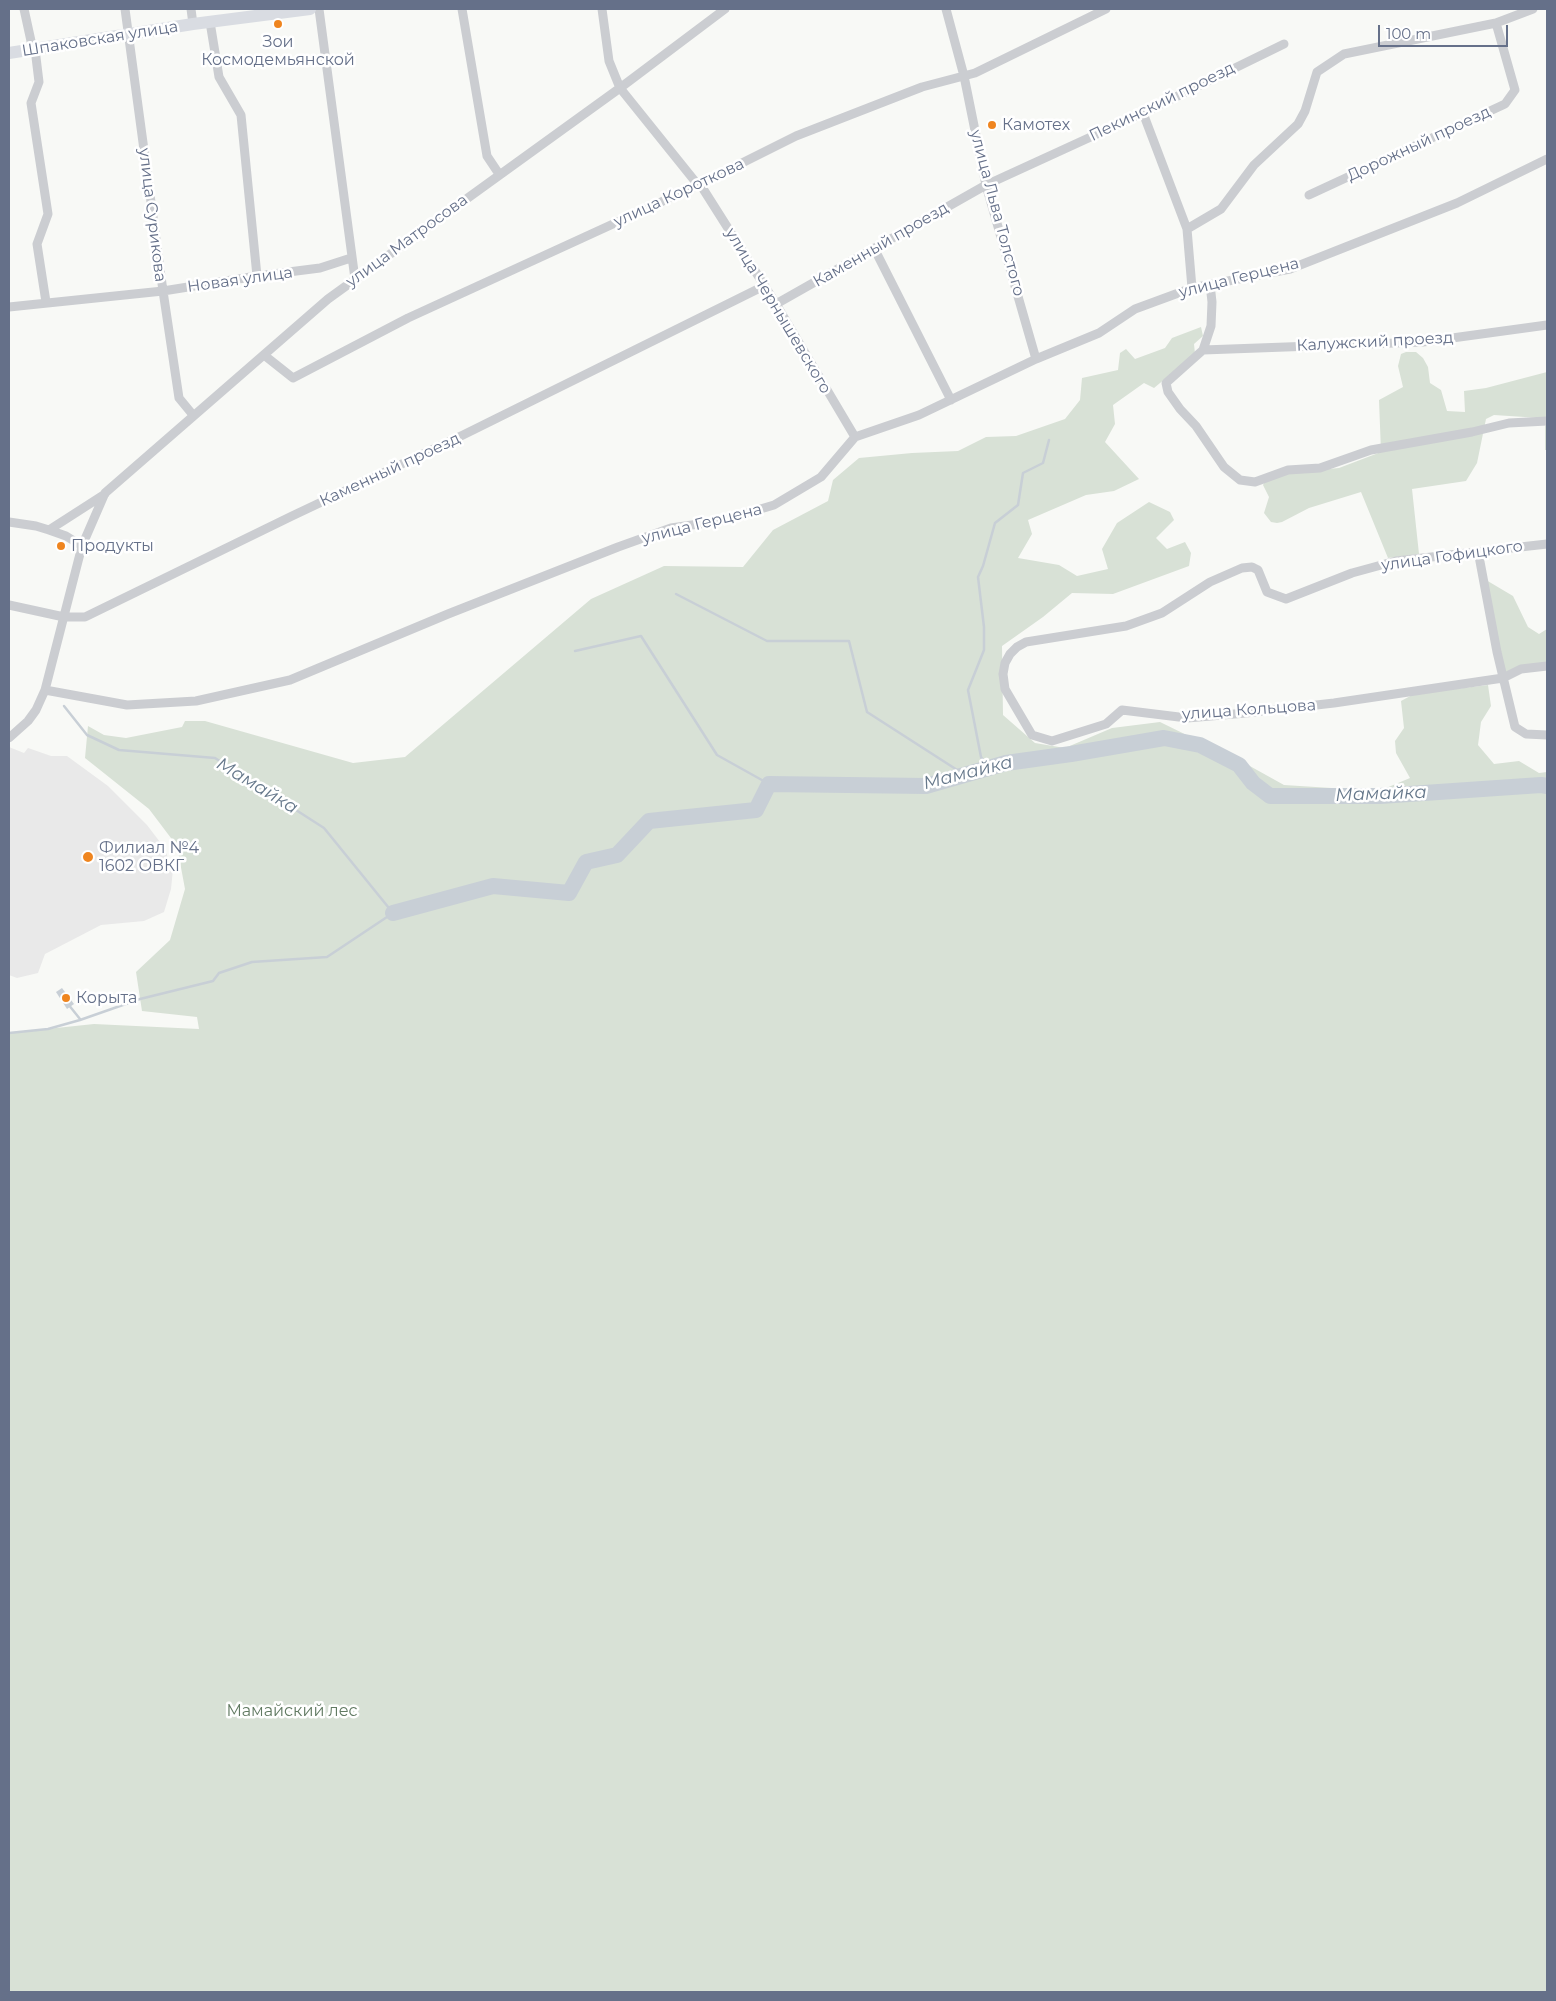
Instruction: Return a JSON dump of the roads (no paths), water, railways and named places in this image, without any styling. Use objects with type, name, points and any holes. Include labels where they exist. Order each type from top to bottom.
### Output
[{"type":"main road","name":"Шпаковская улица","points":[[9,53],[193,24],[310,9]]},
{"type":"street","points":[[24,9],[34,49],[39,82],[31,103],[48,214],[37,244],[46,302]]},
{"type":"street","name":"улица Сурикова","points":[[125,9],[162,291],[179,398],[193,415]]},
{"type":"street","points":[[192,9],[193,24]]},
{"type":"street","points":[[319,9],[355,279]]},
{"type":"street","points":[[462,9],[487,156],[499,174]]},
{"type":"street","name":"улица Чернышевского","points":[[602,9],[609,62],[620,88],[699,185],[776,304],[855,437]]},
{"type":"street","name":"улица Матросова","points":[[49,530],[105,493],[328,298],[620,88],[725,9]]},
{"type":"street","name":"улица Льва Толстого","points":[[946,9],[964,76],[986,185],[1036,359]]},
{"type":"street","name":"улица Короткова","points":[[264,355],[293,378],[408,318],[699,185],[796,136],[922,87],[975,73],[1106,9]]},
{"type":"street","points":[[1187,229],[1221,209],[1254,165],[1298,124],[1305,112],[1317,72],[1344,54],[1496,23],[1533,9]]},
{"type":"street","points":[[210,22],[219,77],[241,115],[257,276]]},
{"type":"street","name":"Дорожный проезд","points":[[1308,195],[1505,104],[1515,90],[1496,23]]},
{"type":"street","name":"Пекинский проезд","points":[[986,185],[1143,113],[1284,44]]},
{"type":"street","points":[[1143,113],[1187,229],[1192,288]]},
{"type":"street","name":"улица Герцена","points":[[45,690],[127,705],[196,701],[290,680],[448,614],[618,547],[671,528],[720,521],[774,505],[821,478],[855,437],[919,416],[1036,359],[1099,333],[1135,308],[1192,288],[1290,268],[1457,203],[1547,159]]},
{"type":"street","name":"Каменный проезд","points":[[776,304],[986,185]]},
{"type":"street","points":[[874,248],[950,400]]},
{"type":"street","name":"Новая улица","points":[[9,307],[162,291],[320,268],[351,258]]},
{"type":"street","points":[[1210,284],[1212,302],[1211,326],[1202,350],[1166,383],[1168,392],[1180,409],[1196,426],[1224,467],[1240,480],[1255,482],[1288,470],[1320,468],[1371,450],[1472,432],[1510,423],[1547,421]]},
{"type":"street","name":"Каменный проезд","points":[[9,605],[64,617],[85,617],[464,435],[764,286]]},
{"type":"street","name":"Калужский проезд","points":[[1202,350],[1423,342],[1547,325]]},
{"type":"street","name":"улица Матросова","points":[[45,690],[82,546],[105,493]]},
{"type":"street","points":[[9,522],[49,530],[66,536],[82,546]]},
{"type":"street","name":"улица Гофицкого","points":[[1010,654],[1026,642],[1126,626],[1162,613],[1210,582],[1242,568],[1252,567],[1258,570],[1267,592],[1286,600],[1352,572],[1396,561],[1547,544]]},
{"type":"street","points":[[1478,551],[1503,678],[1515,727],[1526,734],[1547,735]]},
{"type":"street","name":"улица Кольцова","points":[[1010,654],[1005,663],[1005,689],[1032,735],[1052,741],[1106,724],[1122,710],[1188,718],[1246,713],[1334,703],[1503,678],[1521,669],[1547,666]]},
{"type":"street","points":[[9,738],[28,721],[36,710],[45,690]]},
{"type":"waterway","points":[[988,768],[981,757],[968,690],[984,650],[984,627],[978,577],[995,523],[1018,505],[1023,473],[1043,463],[1049,440]]},
{"type":"waterway","points":[[676,594],[767,641],[849,641],[867,712],[965,775]]},
{"type":"waterway","points":[[575,651],[641,636],[717,755],[769,784]]},
{"type":"waterway","name":"Мамайка","points":[[9,1033],[48,1029],[80,1020],[140,999],[213,981],[219,973],[252,962],[327,957],[393,913],[324,828],[215,758],[119,750],[87,735],[64,706]]},
{"type":"waterway","name":"Мамайка","points":[[393,913],[493,886],[569,893],[586,862],[617,855],[649,821],[756,810],[769,784],[926,786],[1006,763],[1164,738],[1200,745],[1239,765],[1253,783],[1270,796],[1380,796],[1547,786]]},
{"type":"waterway","points":[[68,1004],[80,1019]]},
{"type":"place","name":"Зои Космодемьянской","points":[[278,24]]},
{"type":"place","name":"Камотех","points":[[992,125]]},
{"type":"place","name":"Продукты","points":[[61,546]]},
{"type":"place","name":"Филиал №4 1602 ОВКГ","points":[[88,857]]},
{"type":"place","name":"Корыта","points":[[66,998]]},
{"type":"park label","name":"Мамайский лес","points":[[292,1711]]}]
